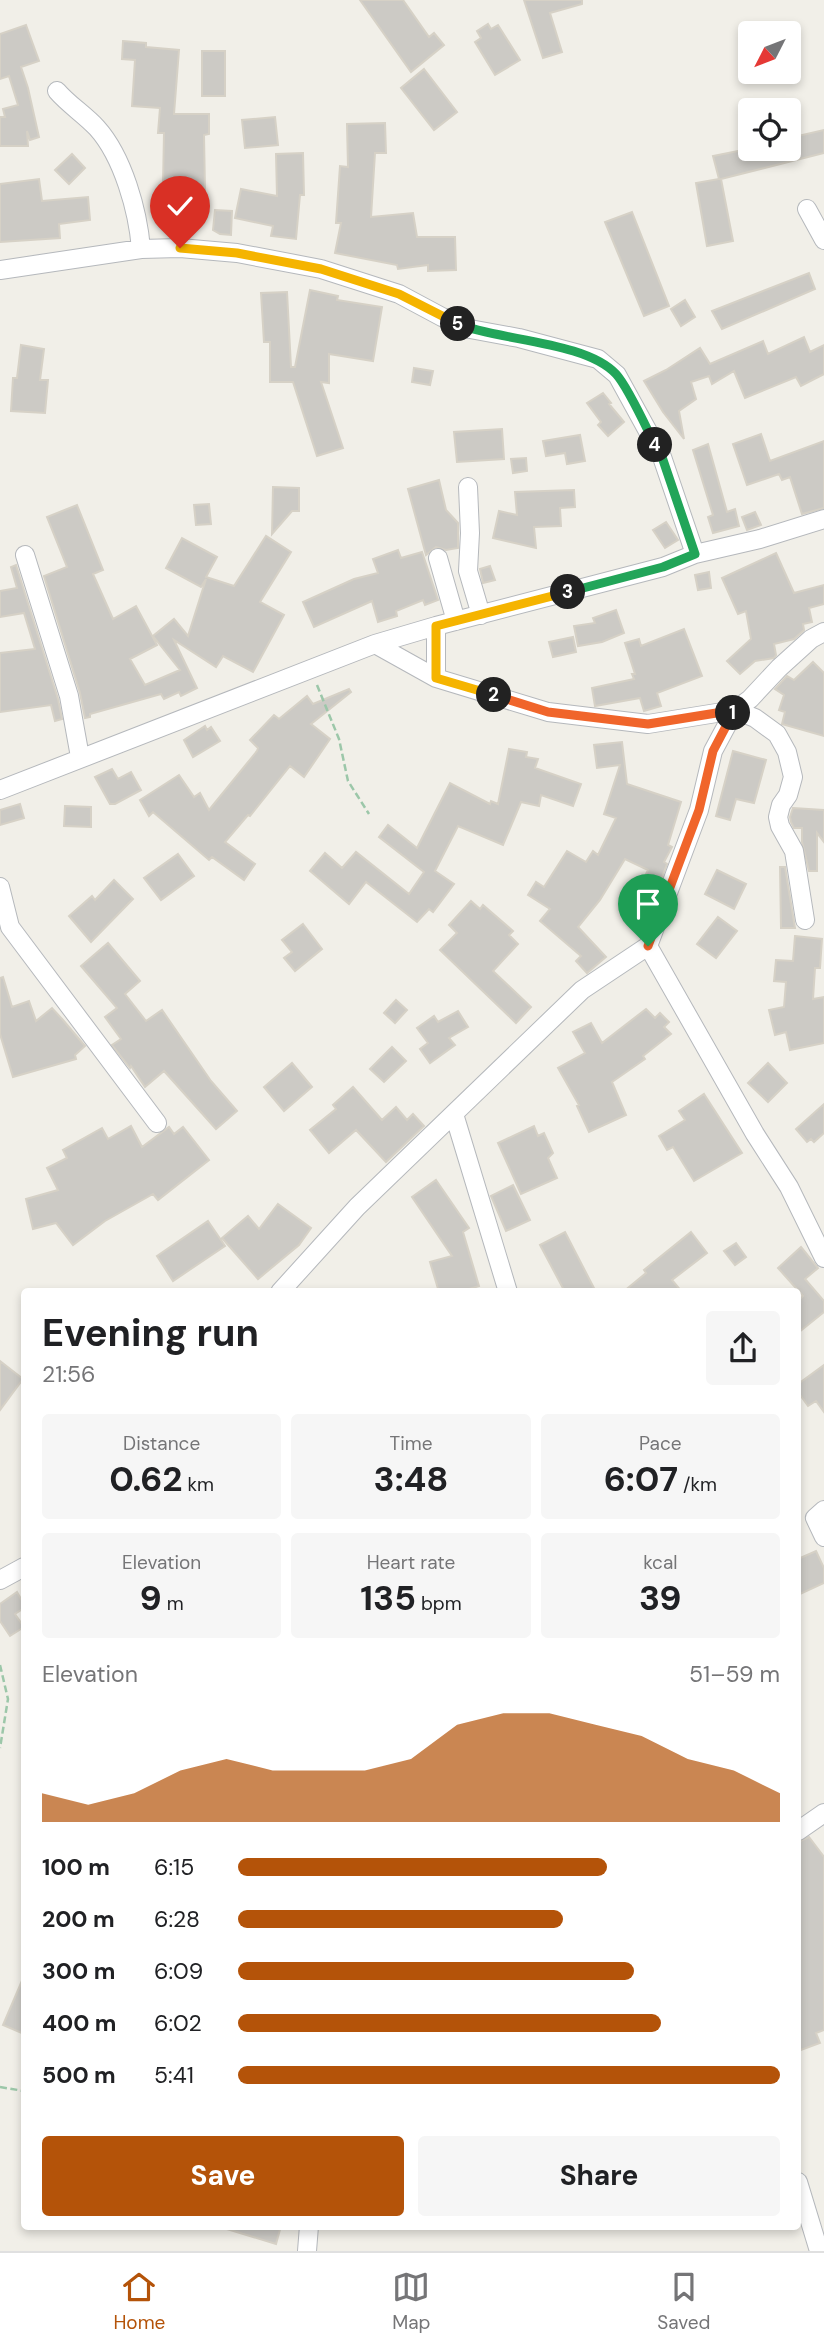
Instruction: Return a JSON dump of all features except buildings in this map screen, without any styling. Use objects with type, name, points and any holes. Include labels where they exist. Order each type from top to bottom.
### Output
[{"type":"street","points":[[57,91],[97,128],[109,144],[136,211],[141,249]]},
{"type":"street","points":[[807,209],[824,240]]},
{"type":"street","points":[[0,270],[141,249],[180,248],[237,253],[321,269],[399,294],[470,329],[519,338],[598,359],[617,375],[662,457],[695,554]]},
{"type":"street","points":[[468,487],[468,571],[481,615]]},
{"type":"street","points":[[0,790],[376,644],[663,567],[695,554],[760,539],[824,519]]},
{"type":"street","points":[[25,555],[69,696],[80,757]]},
{"type":"street","points":[[438,558],[456,621]]},
{"type":"street","points":[[436,626],[436,678]]},
{"type":"street","points":[[284,1288],[357,1208],[582,990],[648,946],[699,810],[713,751],[735,710],[750,699],[811,639],[824,632]]},
{"type":"street","points":[[376,644],[436,678],[548,712],[648,724],[735,710],[755,718],[777,734],[788,752],[793,777],[778,817],[794,851],[805,920]]},
{"type":"street","points":[[0,887],[10,927],[158,1123]]},
{"type":"street","points":[[648,946],[755,1134],[789,1187],[824,1258]]},
{"type":"street","points":[[454,1114],[507,1288]]},
{"type":"street","points":[[824,1510],[816,1518],[824,1537]]},
{"type":"street","points":[[0,1580],[21,1569]]},
{"type":"street","points":[[801,1829],[824,1813]]},
{"type":"street","points":[[801,2192],[819,2251]]},
{"type":"street","points":[[304,2230],[310,2238],[307,2251]]},
{"type":"path","points":[[310,671],[339,739],[348,781],[369,814]]},
{"type":"path","points":[[0,1665],[8,1699],[0,1748]]},
{"type":"path","points":[[0,2087],[21,2090]]},
{"type":"route","points":[[180,248],[237,253],[321,269],[399,294],[470,329],[519,338],[598,359],[617,375],[662,457],[695,554],[663,567],[436,626],[436,678],[548,712],[648,724],[735,710],[713,751],[699,810],[648,946]]}]
